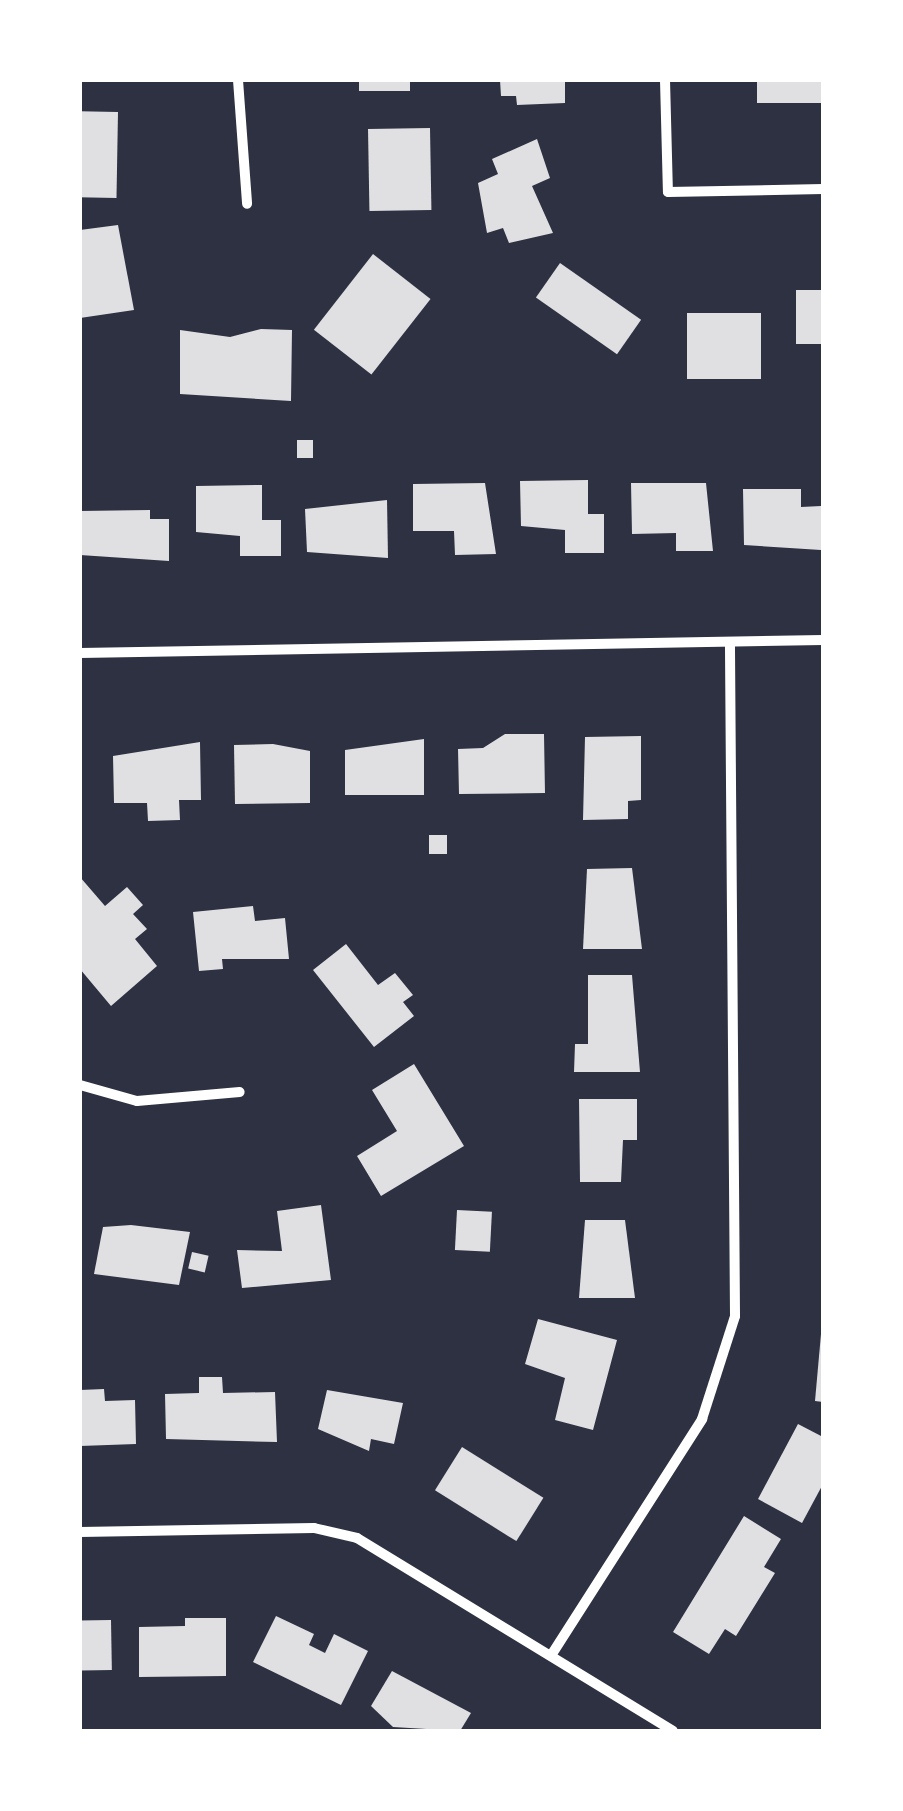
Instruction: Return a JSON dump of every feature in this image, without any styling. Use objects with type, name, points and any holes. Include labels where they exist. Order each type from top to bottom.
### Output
[{"type":"street","points":[[238,80],[248,204]]},
{"type":"street","points":[[666,80],[668,192],[823,189]]},
{"type":"street","points":[[80,653],[823,640]]},
{"type":"street","points":[[552,1654],[702,1418],[735,1316],[730,642]]},
{"type":"street","points":[[80,1085],[137,1101],[240,1092]]},
{"type":"street","points":[[80,1532],[338,1532],[552,1654],[673,1731]]},
{"type":"building","points":[[359,80],[410,80],[410,91],[359,91]]},
{"type":"building","points":[[500,80],[565,80],[565,103],[517,105],[516,96],[501,96]]},
{"type":"building","points":[[757,80],[823,80],[823,103],[757,103]]},
{"type":"building","points":[[80,111],[118,112],[116,198],[80,197]]},
{"type":"building","points":[[430,128],[431,210],[369,211],[368,129]]},
{"type":"building","points":[[537,139],[550,178],[532,186],[553,233],[509,243],[503,228],[487,233],[478,183],[498,174],[492,159]]},
{"type":"building","points":[[118,225],[134,310],[80,318],[80,230]]},
{"type":"building","points":[[373,254],[431,299],[371,375],[314,330]]},
{"type":"building","points":[[560,263],[641,320],[617,354],[536,297]]},
{"type":"building","points":[[796,290],[823,290],[823,344],[796,344]]},
{"type":"building","points":[[687,313],[761,313],[761,379],[687,379]]},
{"type":"building","points":[[261,329],[292,330],[291,401],[180,394],[180,330],[230,337]]},
{"type":"building","points":[[297,440],[313,440],[313,458],[297,458]]},
{"type":"building","points":[[588,480],[588,514],[604,514],[604,553],[565,553],[565,530],[521,526],[520,481]]},
{"type":"building","points":[[485,483],[496,554],[455,555],[454,531],[413,531],[413,484]]},
{"type":"building","points":[[631,483],[706,483],[713,551],[676,551],[676,533],[632,534]]},
{"type":"building","points":[[262,485],[262,520],[281,520],[281,556],[240,556],[240,536],[196,532],[196,486]]},
{"type":"building","points":[[743,489],[801,489],[801,507],[821,506],[821,550],[744,545]]},
{"type":"building","points":[[387,500],[388,558],[307,552],[305,509]]},
{"type":"building","points":[[150,510],[150,519],[169,519],[169,561],[80,555],[80,511]]},
{"type":"building","points":[[505,734],[544,734],[545,793],[459,794],[458,749],[483,748]]},
{"type":"building","points":[[641,736],[641,800],[628,801],[628,819],[583,820],[585,737]]},
{"type":"building","points":[[424,739],[424,795],[345,795],[345,750]]},
{"type":"building","points":[[200,742],[201,800],[179,800],[180,820],[148,821],[147,803],[114,803],[113,756]]},
{"type":"building","points":[[273,744],[310,751],[310,803],[235,804],[234,745]]},
{"type":"building","points":[[429,835],[447,835],[447,854],[429,854]]},
{"type":"building","points":[[632,868],[642,949],[583,949],[587,869]]},
{"type":"building","points":[[80,877],[105,906],[127,887],[143,905],[133,914],[147,929],[135,939],[157,966],[111,1006],[80,969]]},
{"type":"building","points":[[253,906],[255,921],[285,918],[289,959],[222,959],[223,969],[199,971],[193,912]]},
{"type":"building","points":[[346,944],[378,985],[395,973],[413,995],[403,1002],[414,1016],[374,1047],[313,970]]},
{"type":"building","points":[[588,975],[632,975],[640,1072],[574,1072],[575,1044],[588,1044]]},
{"type":"building","points":[[414,1064],[464,1146],[381,1196],[357,1156],[397,1131],[372,1090]]},
{"type":"building","points":[[579,1099],[637,1099],[637,1140],[623,1140],[621,1182],[580,1182]]},
{"type":"building","points":[[321,1205],[331,1280],[242,1288],[237,1250],[282,1251],[277,1211]]},
{"type":"building","points":[[457,1210],[492,1212],[490,1252],[455,1250]]},
{"type":"building","points":[[585,1220],[625,1220],[635,1298],[579,1298]]},
{"type":"building","points":[[131,1225],[190,1232],[179,1285],[94,1274],[103,1227]]},
{"type":"building","points":[[192,1252],[209,1256],[205,1272],[188,1269]]},
{"type":"building","points":[[538,1319],[617,1340],[593,1430],[555,1420],[565,1378],[525,1364]]},
{"type":"building","points":[[823,1334],[823,1402],[815,1401]]},
{"type":"building","points":[[199,1377],[222,1377],[223,1393],[275,1392],[277,1442],[166,1439],[165,1394],[199,1393]]},
{"type":"building","points":[[104,1389],[105,1401],[135,1400],[136,1444],[80,1446],[80,1390]]},
{"type":"building","points":[[327,1390],[403,1403],[394,1444],[371,1439],[369,1451],[318,1429]]},
{"type":"building","points":[[798,1424],[823,1437],[823,1484],[802,1523],[758,1499]]},
{"type":"building","points":[[462,1447],[543,1498],[516,1541],[435,1490]]},
{"type":"building","points":[[744,1516],[781,1539],[764,1567],[775,1573],[736,1636],[725,1629],[709,1654],[673,1632]]},
{"type":"building","points":[[276,1616],[314,1634],[309,1645],[325,1653],[334,1634],[368,1651],[341,1705],[253,1662]]},
{"type":"building","points":[[185,1618],[226,1618],[226,1676],[139,1677],[139,1627],[185,1626]]},
{"type":"building","points":[[111,1620],[112,1670],[81,1671],[80,1621]]},
{"type":"building","points":[[392,1671],[471,1713],[460,1731],[393,1727],[371,1706]]}]
